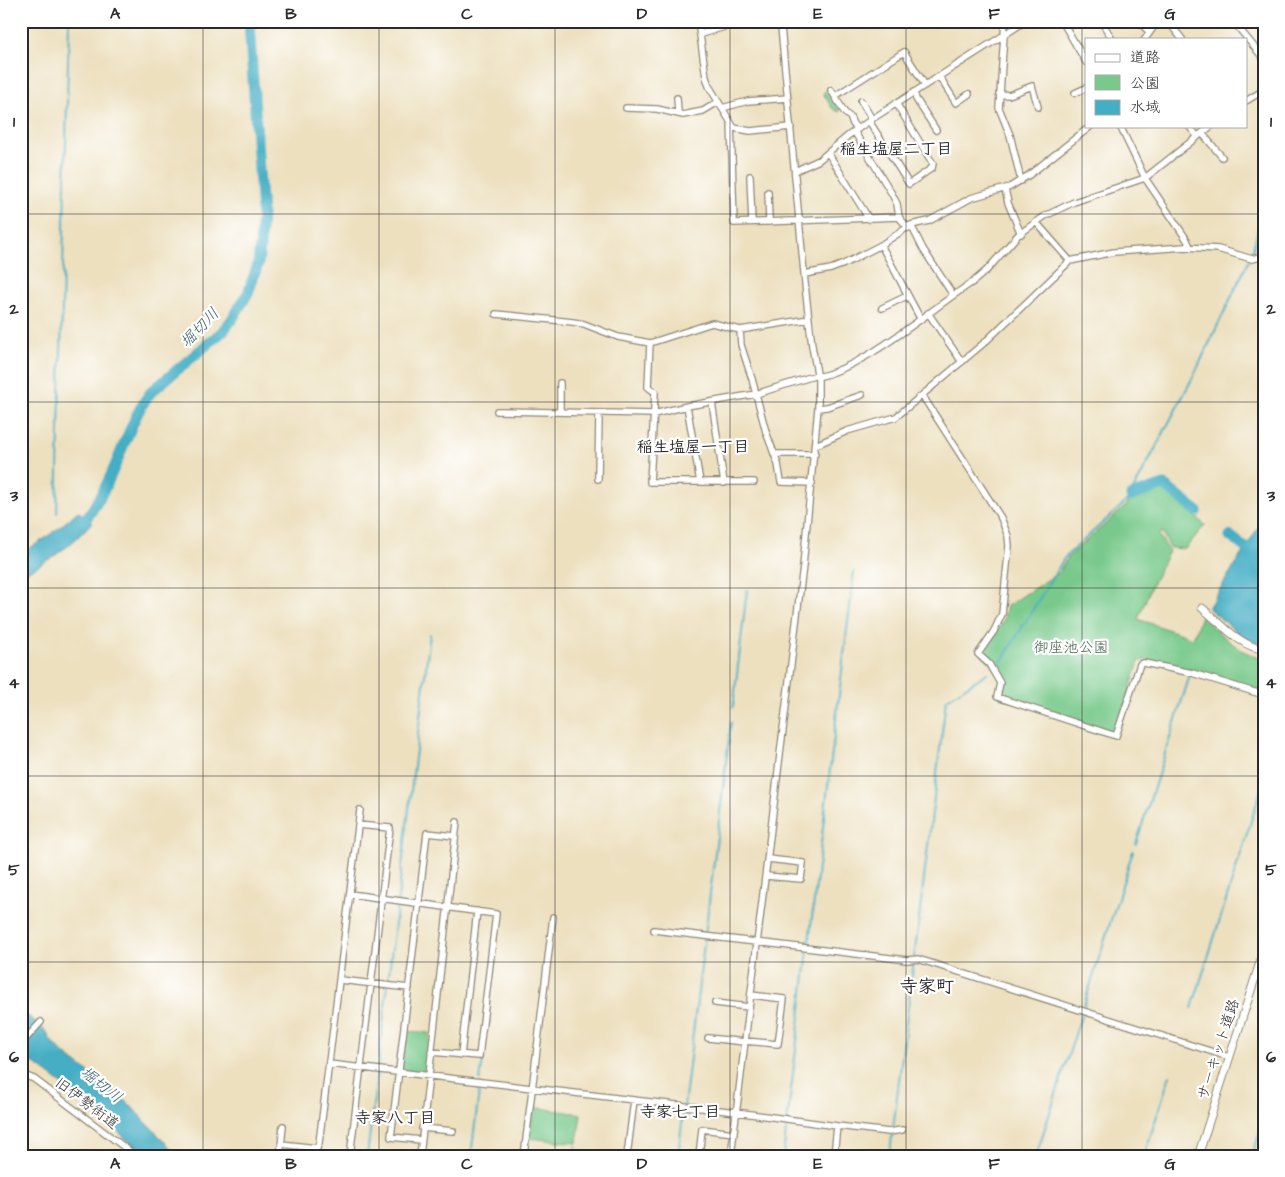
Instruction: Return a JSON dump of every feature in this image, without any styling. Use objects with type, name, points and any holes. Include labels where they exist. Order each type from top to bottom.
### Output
[{"type":"street","points":[[698,21],[706,77],[730,124],[734,128],[750,131],[791,127]]},
{"type":"street","points":[[701,34],[744,21]]},
{"type":"street","points":[[731,1156],[804,566],[818,408],[817,376],[809,319],[782,21]]},
{"type":"street","points":[[1005,21],[999,108],[1010,136],[1022,181]]},
{"type":"street","points":[[795,171],[814,163],[870,120],[1026,21]]},
{"type":"street","points":[[1062,21],[1085,60]]},
{"type":"street","points":[[1101,21],[1111,37]]},
{"type":"street","points":[[1140,21],[1149,32]]},
{"type":"street","points":[[1146,38],[1158,21]]},
{"type":"street","points":[[1168,21],[1181,38]]},
{"type":"street","points":[[1233,21],[1247,38]]},
{"type":"street","points":[[1248,39],[1264,59]]},
{"type":"street","points":[[835,96],[904,52],[925,85]]},
{"type":"street","points":[[939,76],[956,103],[969,94]]},
{"type":"street","points":[[999,94],[1009,94],[1032,86],[1038,107]]},
{"type":"street","points":[[1075,93],[1085,88]]},
{"type":"street","points":[[831,90],[845,113],[850,117],[892,194],[897,204],[899,217],[910,226],[953,295]]},
{"type":"street","points":[[1248,100],[1264,90]]},
{"type":"street","points":[[914,92],[916,99],[936,130]]},
{"type":"street","points":[[677,98],[678,112]]},
{"type":"street","points":[[626,108],[657,109],[678,112],[683,115],[720,105],[788,98]]},
{"type":"street","points":[[861,102],[909,184],[932,168],[933,164],[896,103]]},
{"type":"street","points":[[730,124],[734,223],[899,217]]},
{"type":"street","points":[[805,274],[831,269],[881,245],[910,226],[929,221],[971,198],[1005,189],[1022,181],[1089,128]]},
{"type":"street","points":[[1121,128],[1146,178],[1188,240],[1190,247]]},
{"type":"street","points":[[1192,128],[1222,157]]},
{"type":"street","points":[[497,411],[654,414],[687,406],[756,394],[828,374],[861,358],[973,282],[988,270],[1020,234],[1036,222],[1074,202],[1146,178],[1208,128]]},
{"type":"street","points":[[828,153],[869,219]]},
{"type":"street","points":[[750,176],[752,222]]},
{"type":"street","points":[[1005,189],[1008,203],[1020,234]]},
{"type":"street","points":[[768,192],[769,222]]},
{"type":"street","points":[[1036,222],[1070,261]]},
{"type":"street","points":[[881,245],[920,318]]},
{"type":"street","points":[[816,445],[847,431],[896,416],[984,343],[1070,261],[1114,252],[1190,247],[1218,249],[1252,259],[1264,256]]},
{"type":"street","points":[[882,308],[907,296]]},
{"type":"street","points":[[928,313],[962,362]]},
{"type":"street","points":[[496,314],[574,322],[591,326],[618,337],[650,343],[712,322],[740,330],[809,319]]},
{"type":"street","points":[[740,330],[741,345],[782,482],[812,483]]},
{"type":"street","points":[[650,343],[648,388],[655,392],[650,482],[754,482]]},
{"type":"street","points":[[560,383],[560,412]]},
{"type":"street","points":[[818,408],[826,408],[862,395]]},
{"type":"street","points":[[922,395],[1001,518],[1008,536],[1009,546],[1002,614],[994,631],[978,654],[989,664],[1000,683],[997,698],[1116,736],[1140,664],[1144,663],[1192,672],[1264,695]]},
{"type":"street","points":[[712,402],[724,483]]},
{"type":"street","points":[[687,406],[700,482]]},
{"type":"street","points":[[598,479],[599,413]]},
{"type":"street","points":[[774,454],[814,454]]},
{"type":"street","points":[[1202,608],[1231,633],[1246,643],[1264,649]]},
{"type":"street","points":[[314,1156],[319,1143],[360,810]]},
{"type":"street","points":[[420,1156],[457,822]]},
{"type":"street","points":[[350,1156],[390,828],[358,825]]},
{"type":"street","points":[[421,1140],[391,1138],[398,1072],[427,833],[455,836]]},
{"type":"street","points":[[766,876],[801,879],[803,864],[768,859]]},
{"type":"street","points":[[350,894],[496,914],[479,1056],[431,1052]]},
{"type":"street","points":[[461,1055],[477,911]]},
{"type":"street","points":[[536,1155],[524,1155],[553,917]]},
{"type":"street","points":[[654,930],[936,964],[1229,1057]]},
{"type":"street","name":"サーキット道路","points":[[1198,1156],[1264,950]]},
{"type":"street","points":[[340,980],[409,988]]},
{"type":"street","points":[[708,1038],[778,1044],[784,999],[751,995]]},
{"type":"street","points":[[715,1003],[749,1007]]},
{"type":"street","points":[[21,1044],[40,1023]]},
{"type":"street","points":[[329,1064],[736,1112],[837,1126],[892,1132],[902,1130]]},
{"type":"street","name":"旧伊勢街道","points":[[21,1074],[34,1078],[136,1156]]},
{"type":"street","points":[[627,1156],[634,1100]]},
{"type":"street","points":[[280,1156],[283,1126]]},
{"type":"street","points":[[834,1156],[837,1126]]},
{"type":"street","points":[[422,1128],[453,1131]]},
{"type":"street","points":[[699,1156],[702,1129],[734,1133]]},
{"type":"street","points":[[281,1144],[317,1148]]},
{"type":"green space","points":[[827,90],[839,112],[832,108],[823,93]]},
{"type":"green space","name":"御座池公園","points":[[1164,487],[1186,505],[1183,509],[1186,507],[1205,525],[1185,549],[1170,548],[1162,532],[1159,535],[1169,551],[1138,619],[1193,638],[1201,616],[1239,648],[1256,657],[1264,658],[1264,692],[1192,670],[1144,660],[1139,662],[1116,731],[1112,733],[1000,697],[1003,686],[1002,681],[995,668],[982,655],[982,652],[1003,622],[1007,606],[1058,573],[1068,557],[1128,504],[1133,496],[1136,497]]},
{"type":"green space","points":[[406,1031],[430,1033],[426,1070],[422,1072],[404,1071],[401,1067]]},
{"type":"green space","points":[[532,1107],[581,1114],[577,1143],[528,1138]]},
{"type":"water","points":[[78,511],[92,522],[60,552],[21,575],[21,553],[51,534]]},
{"type":"water","points":[[1264,518],[1264,644],[1261,645],[1243,637],[1208,608]]},
{"type":"water","points":[[21,1010],[47,1032],[49,1038],[61,1051],[127,1102],[178,1156],[142,1156],[115,1128],[85,1102],[22,1055]]},
{"type":"waterway","points":[[57,513],[69,21]]},
{"type":"waterway","name":"堀切川","points":[[77,529],[92,510],[104,489],[146,398],[223,331],[248,293],[258,264],[262,214],[249,21]]},
{"type":"waterway","points":[[1251,256],[1264,208]]},
{"type":"waterway","points":[[995,668],[1001,662],[1065,557],[1128,500],[1193,377],[1249,260]]},
{"type":"waterway","points":[[1131,496],[1164,485],[1197,511]]},
{"type":"waterway","points":[[1230,536],[1246,548]]},
{"type":"waterway","points":[[783,1156],[854,572]]},
{"type":"waterway","points":[[733,708],[747,590]]},
{"type":"waterway","points":[[367,1156],[430,634]]},
{"type":"waterway","points":[[893,1129],[946,700],[987,673]]},
{"type":"waterway","points":[[1136,844],[1190,675]]},
{"type":"waterway","points":[[678,1156],[731,722]]},
{"type":"waterway","points":[[1192,1008],[1264,780]]},
{"type":"waterway","points":[[1083,1008],[1133,851]]},
{"type":"waterway","points":[[1036,1156],[1082,1013]]},
{"type":"waterway","points":[[480,1080],[483,1060]]},
{"type":"waterway","points":[[1144,1156],[1170,1075]]},
{"type":"waterway","points":[[471,1156],[480,1084]]},
{"type":"waterway","points":[[1252,1156],[1264,1121]]},
{"type":"waterway","points":[[890,1156],[892,1134]]},
{"type":"waterway","points":[[575,1156],[576,1146]]},
{"type":"district","name":"稲生塩屋二丁目","points":[[896,148]]},
{"type":"district","name":"稲生塩屋一丁目","points":[[693,446]]},
{"type":"district","name":"寺家町","points":[[927,986]]},
{"type":"district","name":"寺家七丁目","points":[[680,1111]]},
{"type":"district","name":"寺家八丁目","points":[[395,1117]]}]
